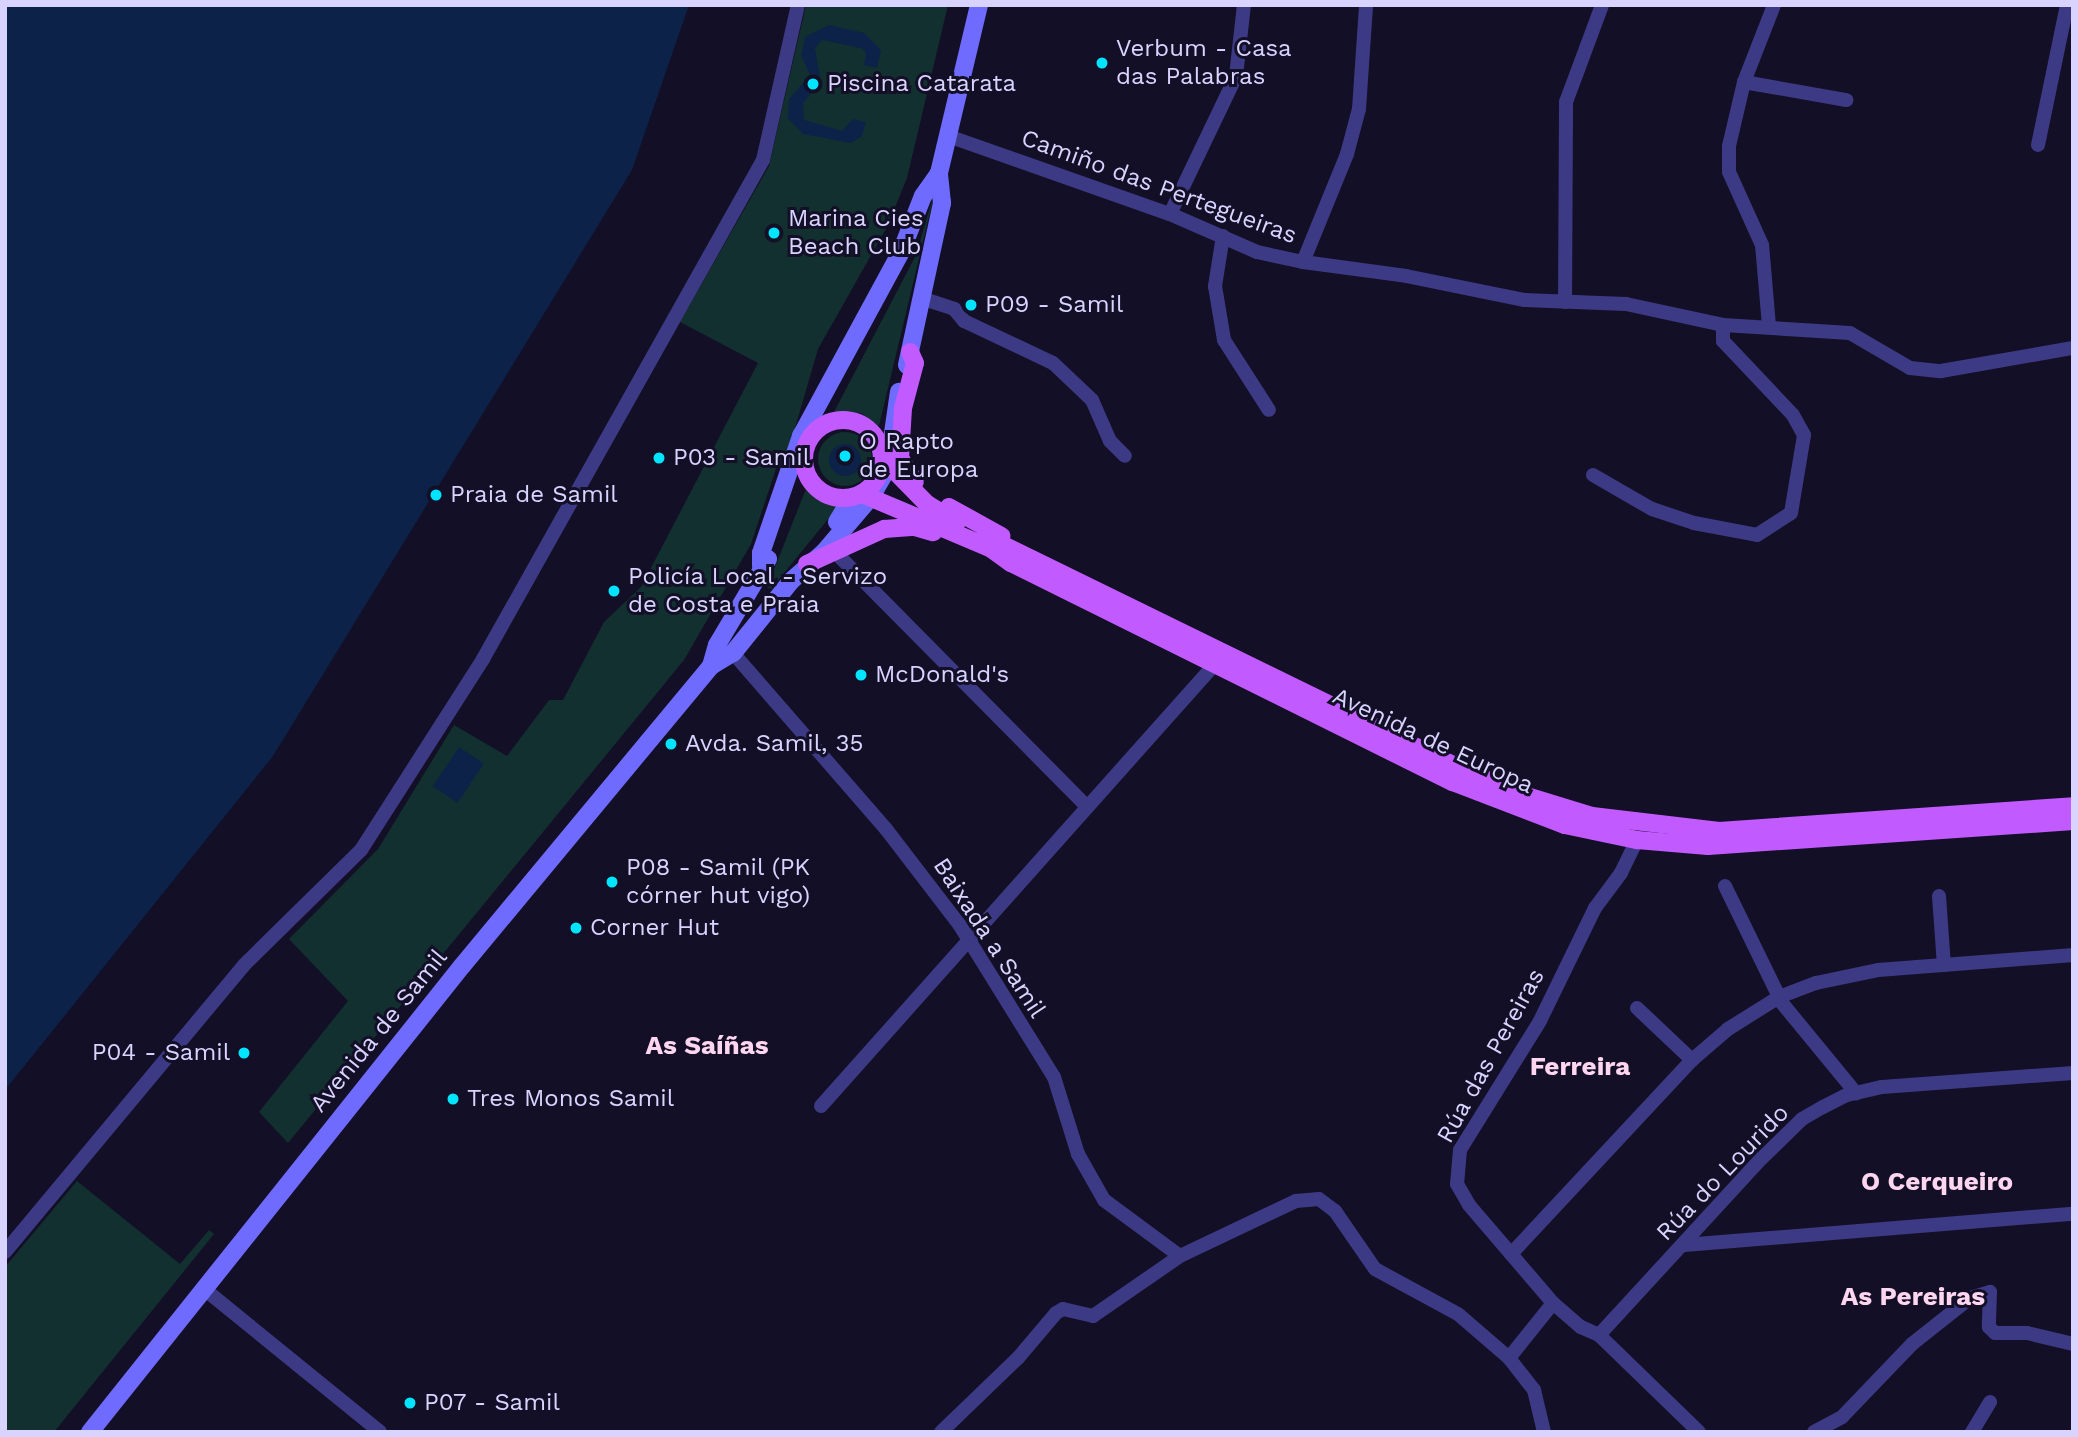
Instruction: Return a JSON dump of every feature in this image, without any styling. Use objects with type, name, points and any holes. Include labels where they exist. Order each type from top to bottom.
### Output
[{"type":"main road","name":"Avenida de Samil","points":[[817,430],[831,385],[901,252],[923,196],[939,173],[979,5]]},
{"type":"main road","name":"Avenida de Samil","points":[[90,1432],[203,1288],[711,666],[733,653],[807,564],[824,552],[862,496],[883,456],[923,299],[943,203],[939,173]]},
{"type":"main road","name":"Avenida de Samil","points":[[883,456],[900,360],[910,352]]},
{"type":"main road","points":[[910,352],[915,363],[899,432],[900,458],[906,471],[938,501],[1014,556]]},
{"type":"main road","name":"Avenida de Samil","points":[[761,566],[761,553],[801,436],[821,394],[831,385]]},
{"type":"main road","points":[[862,496],[835,498],[819,490],[808,476],[804,459],[817,430],[833,421],[851,421],[868,429],[883,456]]},
{"type":"main road","name":"Avenida de Europa","points":[[883,456],[927,504],[1014,556],[1215,664],[1514,809],[1637,840],[1708,846],[2073,821]]},
{"type":"main road","name":"Avenida de Samil","points":[[711,666],[717,645],[761,566],[770,557],[804,459]]},
{"type":"main road","name":"Avenida de Europa","points":[[862,496],[1014,556],[1455,766],[1517,793],[1592,816],[1681,829],[1732,830],[2073,806]]},
{"type":"main road","points":[[807,564],[884,529],[915,527],[1014,556]]},
{"type":"street","points":[[5,1252],[244,965],[361,850],[454,704],[520,596],[763,160],[798,5]]},
{"type":"street","points":[[1170,214],[1231,91],[1241,54],[1244,5]]},
{"type":"street","points":[[1303,262],[1347,154],[1359,108],[1366,5]]},
{"type":"street","points":[[1565,302],[1566,102],[1602,5]]},
{"type":"street","points":[[1769,326],[1762,245],[1729,172],[1729,146],[1744,82],[1774,5]]},
{"type":"street","points":[[2038,145],[2067,5]]},
{"type":"street","points":[[1744,82],[1846,100]]},
{"type":"street","name":"Camiño das Pertegueiras","points":[[948,136],[1170,214],[1257,252],[1303,262],[1406,276],[1524,300],[1626,304],[1723,325],[1850,333],[1910,368],[1941,372],[2073,348]]},
{"type":"street","points":[[1223,236],[1215,295],[1224,340],[1269,410]]},
{"type":"street","points":[[923,299],[954,309],[964,321],[1053,363],[1092,400],[1110,441],[1125,456]]},
{"type":"street","points":[[1593,475],[1652,509],[1694,523],[1757,534],[1791,513],[1804,435],[1793,415],[1723,341],[1723,325]]},
{"type":"street","points":[[836,553],[1085,806]]},
{"type":"street","name":"Baixada a Samil","points":[[733,653],[886,829],[967,939],[1054,1077],[1078,1154],[1104,1200],[1180,1256]]},
{"type":"street","points":[[821,1106],[1085,806],[1215,664]]},
{"type":"street","name":"Rúa das Pereiras","points":[[1637,840],[1621,873],[1595,908],[1540,1021],[1460,1150],[1457,1184],[1469,1205],[1553,1303],[1581,1327],[1599,1335],[1699,1432]]},
{"type":"street","points":[[1725,886],[1779,997],[1856,1093]]},
{"type":"street","points":[[1939,896],[1944,965]]},
{"type":"street","points":[[1511,1254],[1692,1060],[1728,1029],[1779,997],[1847,975],[2073,955]]},
{"type":"street","points":[[1637,1008],[1692,1060]]},
{"type":"street","name":"Rúa do Lourido","points":[[1599,1335],[1802,1119],[1856,1093],[2073,1073]]},
{"type":"street","points":[[940,1432],[1018,1357],[1056,1313],[1063,1309],[1093,1316],[1180,1256],[1296,1201],[1319,1199],[1335,1211],[1375,1269],[1458,1314],[1510,1357],[1534,1390],[1544,1432]]},
{"type":"street","points":[[1684,1245],[2073,1214]]},
{"type":"street","points":[[203,1288],[380,1432]]},
{"type":"street","points":[[1814,1432],[1842,1417],[1912,1344],[1970,1298],[1990,1292],[1989,1327],[1995,1333],[2027,1333],[2073,1344]]},
{"type":"street","points":[[1510,1357],[1553,1303]]},
{"type":"street","points":[[1972,1432],[1990,1402]]},
{"type":"green space","points":[[806,5],[948,5],[907,178],[887,227],[818,349],[784,466],[777,466],[751,544],[684,660],[288,1143],[259,1112],[348,1001],[289,939],[378,849],[454,725],[507,756],[549,700],[563,700],[604,622],[641,587],[758,363],[680,322],[769,166]]},
{"type":"green space","points":[[937,183],[879,426],[861,413],[834,412],[916,255]]},
{"type":"green space","points":[[845,432],[864,440],[872,459],[864,478],[845,486],[826,478],[818,459],[826,440]]},
{"type":"green space","points":[[806,489],[838,507],[771,589],[767,587]]},
{"type":"green space","points":[[77,1181],[180,1264],[209,1230],[214,1234],[54,1432],[5,1432],[5,1267]]},
{"type":"water","points":[[5,5],[689,5],[632,170],[273,756],[5,1090]]},
{"type":"water","name":"Piscina Catarata","points":[[829,25],[864,33],[881,50],[877,68],[864,65],[866,52],[861,48],[822,40],[815,49],[821,83],[803,103],[804,120],[842,131],[853,119],[866,122],[862,136],[851,143],[803,134],[788,118],[789,99],[810,75],[801,55],[805,37]]},
{"type":"water","points":[[845,444],[856,449],[861,460],[856,471],[845,476],[834,471],[829,460],[834,449]]},
{"type":"water","points":[[459,747],[484,764],[458,803],[433,786]]},
{"type":"place","name":"Verbum - Casa das Palabras","points":[[1102,63]]},
{"type":"place","name":"Piscina Catarata","points":[[813,84]]},
{"type":"place","name":"Marina Cies Beach Club","points":[[774,233]]},
{"type":"place","name":"P09 - Samil","points":[[971,305]]},
{"type":"place","name":"O Rapto de Europa","points":[[845,456]]},
{"type":"place","name":"P03 - Samil","points":[[659,458]]},
{"type":"place","name":"Praia de Samil","points":[[436,495]]},
{"type":"place","name":"Policía Local - Servizo de Costa e Praia","points":[[614,591]]},
{"type":"place","name":"McDonald's","points":[[861,675]]},
{"type":"place","name":"Avda. Samil, 35","points":[[671,744]]},
{"type":"place","name":"P08 - Samil (PK córner hut vigo)","points":[[612,882]]},
{"type":"place","name":"Corner Hut","points":[[576,928]]},
{"type":"place","name":"P04 - Samil","points":[[244,1053]]},
{"type":"place","name":"Tres Monos Samil","points":[[453,1099]]},
{"type":"place","name":"P07 - Samil","points":[[410,1403]]},
{"type":"district","name":"As Saíñas","points":[[707,1046]]},
{"type":"district","name":"Ferreira","points":[[1580,1067]]},
{"type":"district","name":"O Cerqueiro","points":[[1937,1182]]},
{"type":"district","name":"As Pereiras","points":[[1913,1297]]}]
